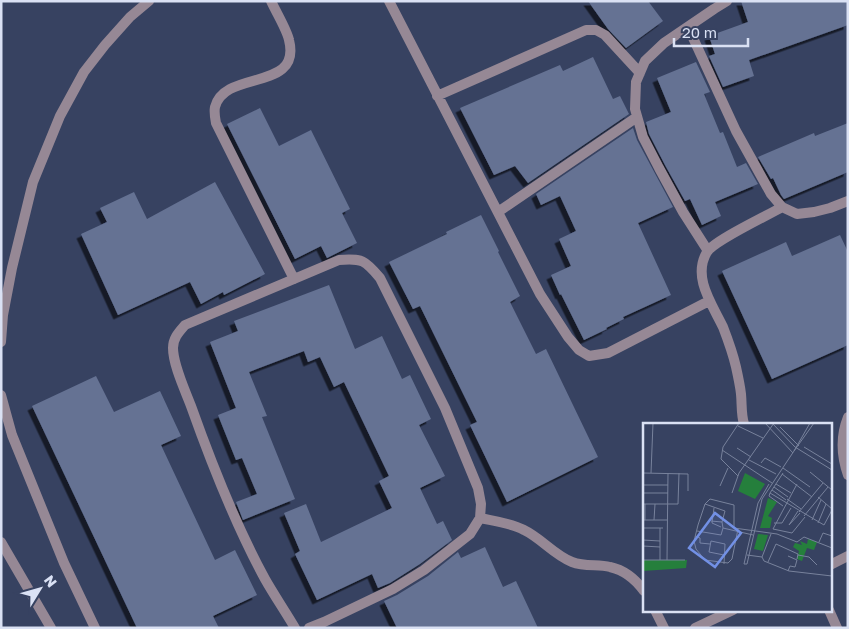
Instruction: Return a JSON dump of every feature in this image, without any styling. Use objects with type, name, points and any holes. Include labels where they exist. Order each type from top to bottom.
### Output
[{"type":"street","points":[[1,342],[3,315],[33,182],[60,116],[84,72],[130,17],[149,1]]},
{"type":"street","points":[[271,1],[289,39],[291,55],[286,66],[276,74],[242,84],[228,91],[219,98],[214,109],[216,123],[294,279]]},
{"type":"street","points":[[389,1],[540,294],[568,337],[579,350],[589,356],[608,353],[709,300]]},
{"type":"street","points":[[708,251],[683,212],[643,137],[635,109],[636,82],[645,62],[664,44],[728,1]]},
{"type":"street","points":[[688,27],[736,131],[771,194],[782,208],[797,214],[830,208],[848,201]]},
{"type":"street","points":[[437,96],[586,30],[596,30],[605,34],[640,73]]},
{"type":"street","points":[[498,212],[637,117]]},
{"type":"street","points":[[744,423],[736,365],[723,329],[704,287],[701,268],[708,251],[722,240],[782,208]]},
{"type":"street","points":[[294,628],[244,538],[224,494],[174,358],[173,346],[176,335],[185,325],[339,260],[355,258],[368,264],[380,278],[448,417],[478,488],[481,504],[480,518],[470,534],[424,570],[393,589],[308,628]]},
{"type":"street","points":[[1,395],[12,435],[64,563],[95,628]]},
{"type":"street","points":[[848,417],[841,442],[843,461],[848,475]]},
{"type":"street","points":[[480,518],[525,530],[571,562],[586,566],[610,567],[617,570],[636,581],[643,590]]},
{"type":"street","points":[[1,542],[51,628]]},
{"type":"street","points":[[832,564],[848,556]]},
{"type":"street","points":[[656,612],[664,628]]},
{"type":"street","points":[[695,628],[729,612]]},
{"type":"street","points":[[830,612],[837,628]]},
{"type":"building","points":[[588,1],[648,1],[663,21],[626,48],[608,29]]},
{"type":"building","points":[[741,1],[848,1],[848,25],[749,60],[754,76],[723,87],[709,56],[715,54],[709,36],[748,22]]},
{"type":"building","points":[[593,57],[613,99],[620,96],[629,114],[528,183],[515,166],[494,175],[460,108],[560,65],[563,71]]},
{"type":"building","points":[[696,62],[710,92],[704,94],[720,133],[723,132],[737,167],[746,163],[758,184],[715,202],[721,216],[702,225],[690,199],[685,201],[665,165],[649,134],[646,122],[671,112],[657,78]]},
{"type":"building","points":[[260,108],[279,146],[311,130],[350,209],[342,213],[357,243],[327,258],[321,246],[295,259],[227,124]]},
{"type":"building","points":[[848,123],[848,172],[784,199],[773,178],[771,179],[758,157],[814,133],[815,136]]},
{"type":"building","points":[[633,128],[637,140],[673,207],[638,223],[671,295],[623,317],[624,319],[584,340],[551,275],[571,266],[559,239],[576,231],[560,196],[541,205],[536,194]]},
{"type":"building","points":[[215,182],[265,274],[224,295],[223,292],[201,304],[190,282],[118,315],[81,234],[107,222],[100,208],[134,192],[147,219]]},
{"type":"building","points":[[481,215],[520,296],[510,302],[536,354],[546,349],[598,457],[507,502],[470,425],[477,422],[420,306],[413,309],[389,262]]},
{"type":"building","points":[[840,235],[848,252],[848,345],[772,379],[722,271],[786,242],[792,256]]},
{"type":"building","points":[[329,285],[355,349],[382,336],[402,379],[410,375],[431,419],[419,425],[445,476],[420,488],[437,524],[443,521],[452,540],[390,583],[378,588],[372,574],[317,600],[295,554],[300,551],[284,513],[306,504],[321,542],[392,508],[379,481],[389,476],[344,382],[334,387],[320,357],[308,362],[304,351],[249,372],[267,416],[262,417],[295,499],[243,520],[236,502],[257,494],[242,458],[236,460],[218,415],[236,408],[210,342],[238,331],[234,321]]},
{"type":"building","points":[[96,376],[114,412],[160,391],[181,436],[161,445],[215,560],[235,550],[257,595],[213,616],[219,628],[137,628],[32,406]]},
{"type":"building","points":[[485,547],[503,587],[516,581],[538,628],[397,628],[384,601],[428,576],[458,552],[461,558]]}]
